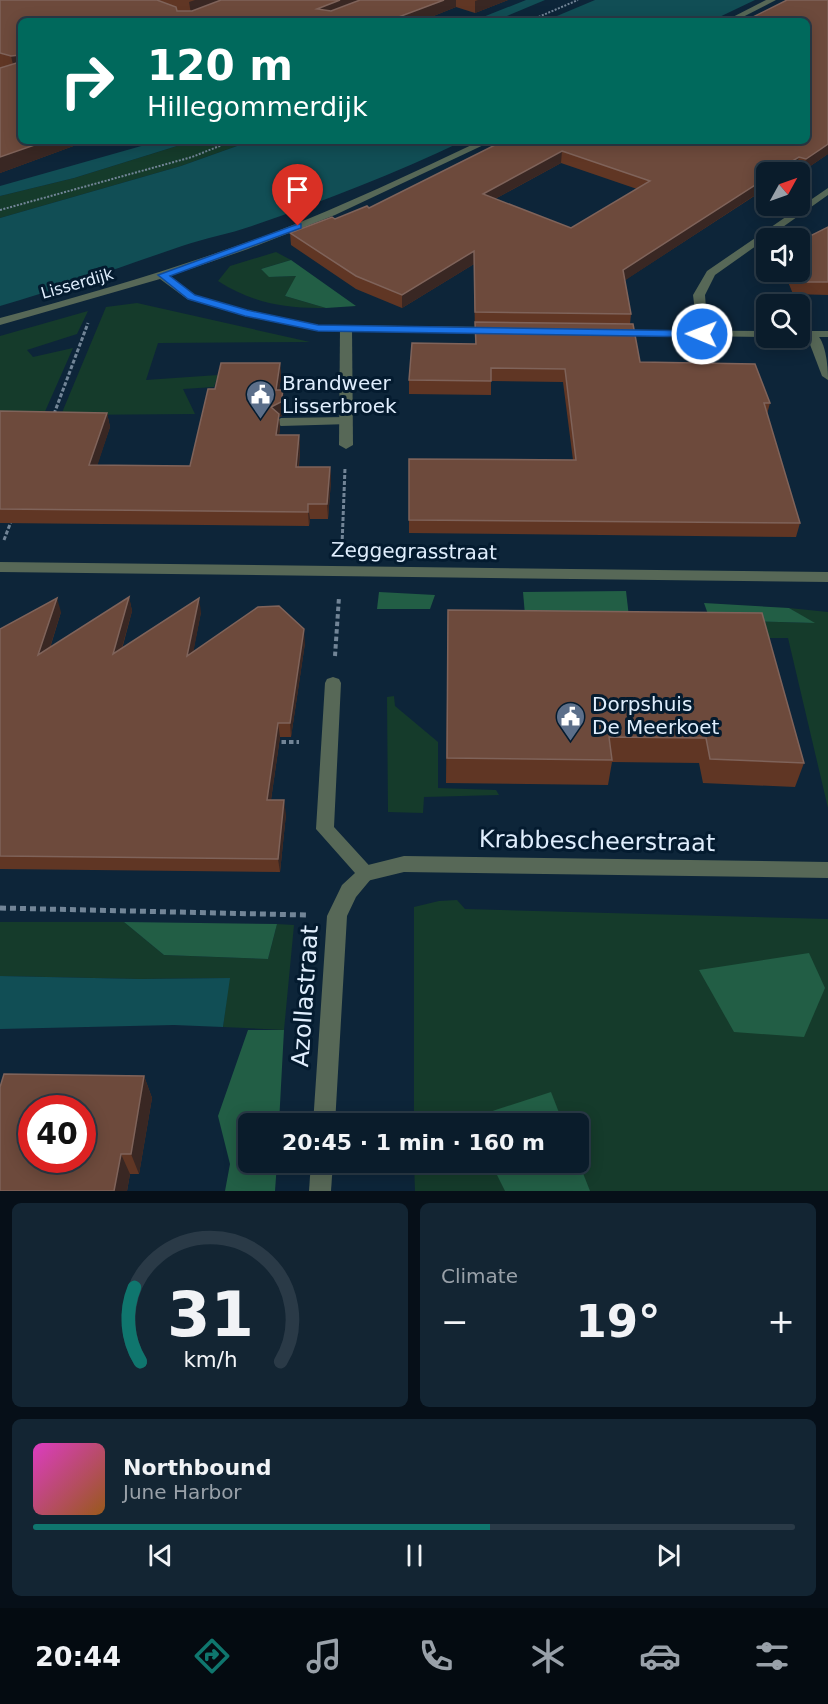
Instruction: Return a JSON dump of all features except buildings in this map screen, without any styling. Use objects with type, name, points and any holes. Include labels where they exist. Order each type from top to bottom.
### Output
[{"type":"street","points":[[735,18],[772,0]]},
{"type":"street","name":"Lisserdijk","points":[[0,322],[162,275],[279,234],[376,194],[481,144]]},
{"type":"street","points":[[702,334],[699,295],[711,273],[828,191]]},
{"type":"street","points":[[162,275],[191,297],[245,313],[318,328],[500,330]]},
{"type":"street","points":[[346,328],[346,445]]},
{"type":"street","points":[[607,332],[756,334]]},
{"type":"street","points":[[810,334],[828,334]]},
{"type":"street","points":[[810,342],[828,376]]},
{"type":"street","points":[[282,422],[346,421]]},
{"type":"street","name":"Zeggegrasstraat","points":[[0,567],[828,577]]},
{"type":"street","points":[[333,683],[332,743],[324,829],[367,873]]},
{"type":"street","name":"Krabbescheerstraat","points":[[367,873],[404,864],[828,870]]},
{"type":"street","name":"Azollastraat","points":[[325,1113],[337,916],[349,891],[367,873]]},
{"type":"street","points":[[320,1191],[321,1173]]},
{"type":"path","points":[[536,18],[578,0]]},
{"type":"path","points":[[0,210],[192,157],[224,144]]},
{"type":"path","points":[[53,417],[94,308],[86,298]]},
{"type":"path","points":[[333,683],[341,571],[346,445]]},
{"type":"path","points":[[0,549],[13,515]]},
{"type":"path","points":[[272,742],[332,743]]},
{"type":"path","points":[[0,908],[337,916]]},
{"type":"shaded area","points":[[526,0],[545,0],[502,18],[481,18]]},
{"type":"shaded area","points":[[595,0],[755,0],[717,18],[552,18]]},
{"type":"shaded area","points":[[148,144],[183,144],[74,178],[0,196],[0,186]]},
{"type":"shaded area","points":[[183,144],[243,144],[181,166],[0,218],[0,196],[74,178]]},
{"type":"shaded area","points":[[243,144],[456,144],[385,176],[279,217],[191,243],[0,306],[0,218],[181,166]]},
{"type":"shaded area","points":[[276,252],[291,260],[261,269],[270,277],[297,276],[285,296],[326,308],[283,306],[270,303],[244,295],[218,281],[230,266]]},
{"type":"shaded area","points":[[291,260],[356,306],[326,308],[285,296],[296,276],[269,277],[261,269]]},
{"type":"shaded area","points":[[137,303],[310,342],[158,343],[146,380],[218,375],[214,387],[183,389],[195,414],[61,415],[106,307]]},
{"type":"shaded area","points":[[88,311],[77,334],[27,350],[33,357],[73,348],[43,416],[0,417],[0,336]]},
{"type":"shaded area","points":[[626,591],[629,617],[525,615],[523,592]]},
{"type":"shaded area","points":[[379,592],[435,595],[430,609],[377,609]]},
{"type":"shaded area","points":[[704,603],[789,608],[815,623],[710,620]]},
{"type":"shaded area","points":[[789,608],[828,612],[828,808],[788,638],[755,638],[710,620],[813,623]]},
{"type":"shaded area","points":[[394,696],[395,706],[438,742],[438,788],[496,790],[499,795],[424,797],[423,813],[388,812],[387,697]]},
{"type":"shaded area","points":[[457,900],[465,909],[828,919],[828,1191],[415,1191],[414,1173],[589,1173],[589,1113],[414,1113],[414,907],[439,901]]},
{"type":"shaded area","points":[[0,922],[124,922],[164,955],[268,959],[277,924],[294,925],[284,1030],[223,1027],[229,978],[0,976]]},
{"type":"shaded area","points":[[124,922],[277,924],[268,959],[164,955]]},
{"type":"shaded area","points":[[809,953],[825,988],[804,1037],[734,1032],[699,970]]},
{"type":"shaded area","points":[[0,976],[230,978],[223,1027],[174,1025],[0,1029]]},
{"type":"shaded area","points":[[248,1030],[284,1030],[280,1113],[238,1113],[238,1173],[276,1173],[275,1191],[225,1191],[230,1164],[218,1116]]},
{"type":"shaded area","points":[[551,1092],[559,1113],[486,1113]]},
{"type":"shaded area","points":[[496,1173],[583,1173],[590,1191],[505,1191]]},
{"type":"place","name":"Brandweer Lisserbroek","points":[[261,420]]},
{"type":"place","name":"Dorpshuis De Meerkoet","points":[[571,742]]},
{"type":"route","points":[[298,226],[162,275],[191,297],[245,313],[318,328],[702,334]]}]
